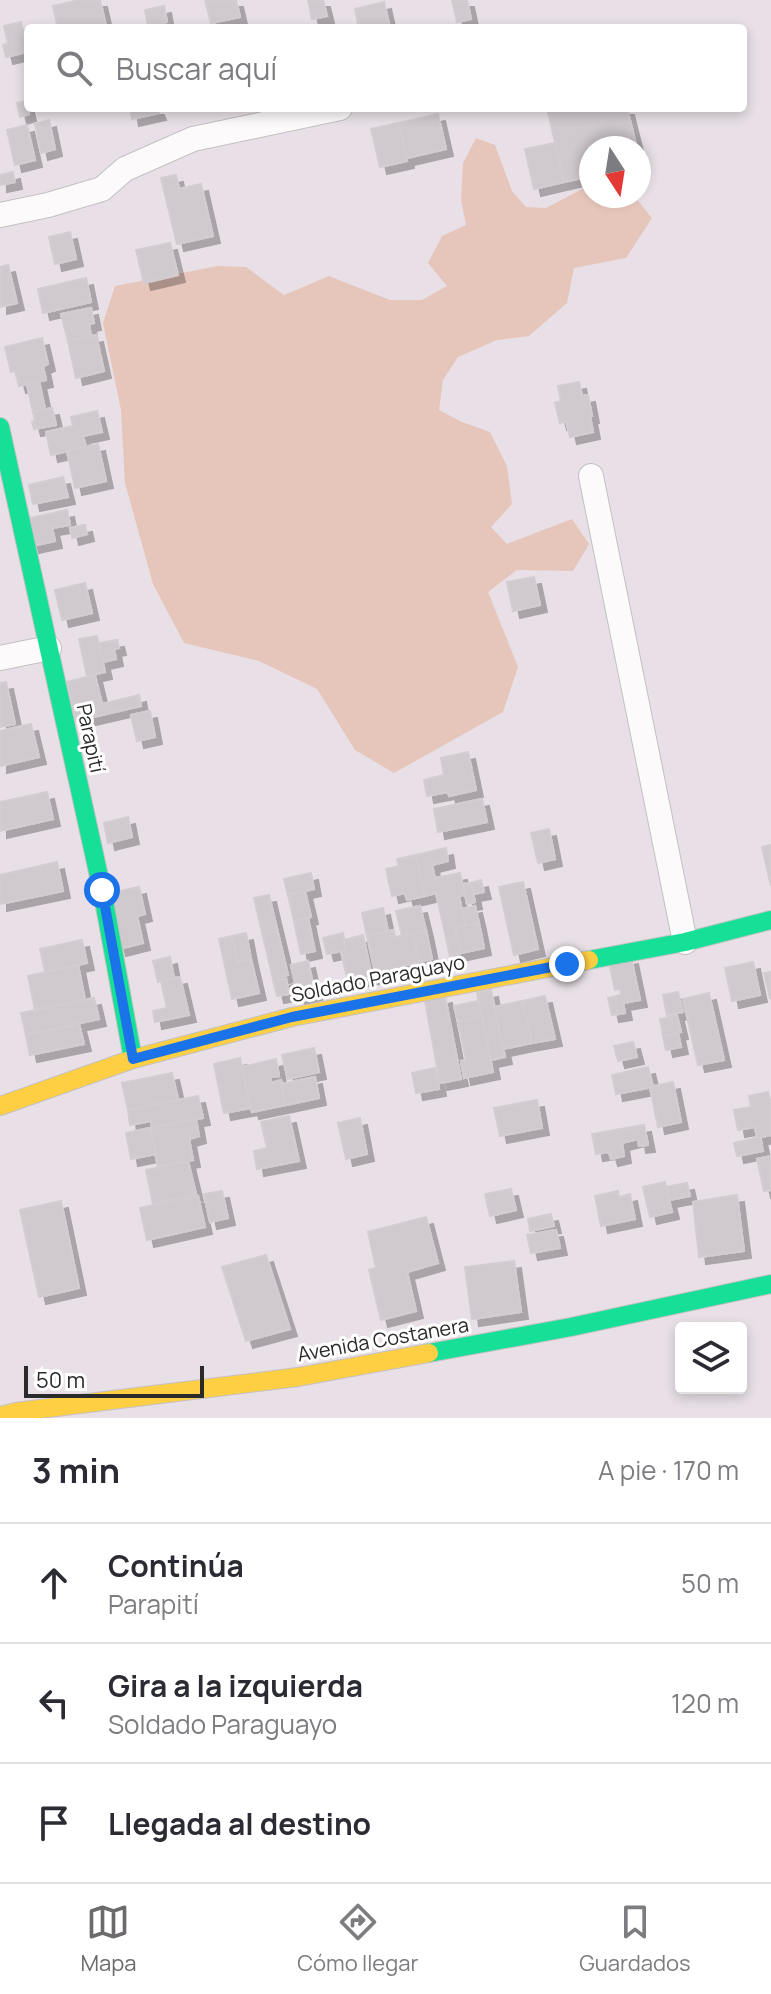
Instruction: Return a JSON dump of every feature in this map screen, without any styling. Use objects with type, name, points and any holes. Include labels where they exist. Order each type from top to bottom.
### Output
[{"type":"street","points":[[0,215],[102,189],[125,169],[193,139],[321,112]]},
{"type":"street","name":"Parapití","points":[[0,427],[102,890],[133,1059]]},
{"type":"street","points":[[591,476],[685,942]]},
{"type":"street","points":[[0,658],[49,648]]},
{"type":"street","name":"Soldado Paraguayo","points":[[0,1106],[133,1059],[292,1017],[685,942],[771,920]]},
{"type":"street","name":"Avenida Costanera","points":[[0,1416],[298,1377],[571,1327],[771,1284]]},
{"type":"shaded area","points":[[476,138],[495,145],[512,191],[526,207],[546,208],[579,191],[579,208],[644,208],[652,218],[626,258],[574,268],[567,303],[529,336],[497,340],[458,357],[443,380],[439,410],[490,432],[507,466],[512,504],[491,527],[507,544],[572,519],[589,544],[573,571],[517,570],[488,592],[518,667],[503,712],[394,773],[355,750],[317,689],[259,661],[184,643],[153,584],[125,483],[121,410],[103,323],[115,286],[218,266],[246,267],[284,295],[329,276],[390,300],[422,300],[447,286],[428,263],[442,236],[466,225],[461,200],[463,163]]},
{"type":"building","points":[[79,0],[100,0],[106,24],[57,24],[53,6]]},
{"type":"building","points":[[205,0],[236,0],[240,17],[211,23]]},
{"type":"building","points":[[308,0],[323,0],[327,16],[312,19]]},
{"type":"building","points":[[452,0],[467,0],[471,19],[457,22]]},
{"type":"building","points":[[384,2],[389,24],[358,24],[355,9]]},
{"type":"building","points":[[164,6],[167,22],[148,24],[145,10]]},
{"type":"building","points":[[21,22],[24,53],[6,57],[3,45],[8,43],[4,26]]},
{"type":"building","points":[[24,101],[24,112],[29,114],[20,117],[17,103]]},
{"type":"building","points":[[131,112],[159,113],[132,119]]},
{"type":"building","points":[[548,112],[628,112],[634,136],[579,136],[579,179],[564,182]]},
{"type":"building","points":[[438,114],[446,149],[407,158],[399,123]]},
{"type":"building","points":[[49,120],[55,149],[41,153],[35,124]]},
{"type":"building","points":[[399,123],[407,161],[380,167],[371,129]]},
{"type":"building","points":[[27,125],[35,160],[15,165],[7,130]]},
{"type":"building","points":[[555,143],[564,182],[534,189],[525,149]]},
{"type":"building","points":[[13,172],[15,182],[0,185],[0,175]]},
{"type":"building","points":[[176,175],[179,189],[201,184],[213,236],[177,244],[161,178]]},
{"type":"building","points":[[70,232],[76,259],[55,264],[49,237]]},
{"type":"building","points":[[170,243],[178,275],[144,283],[136,250]]},
{"type":"building","points":[[8,265],[17,303],[0,307],[0,267]]},
{"type":"building","points":[[86,278],[91,302],[43,313],[38,289]]},
{"type":"building","points":[[91,308],[94,323],[89,324],[91,336],[68,341],[61,314]]},
{"type":"building","points":[[96,335],[104,371],[76,378],[68,341]]},
{"type":"building","points":[[42,338],[48,364],[43,366],[46,380],[19,386],[15,371],[11,372],[5,347]]},
{"type":"building","points":[[39,381],[45,409],[33,412],[27,384]]},
{"type":"building","points":[[579,382],[582,396],[588,395],[593,432],[570,437],[566,421],[560,423],[555,403],[561,401],[558,386]]},
{"type":"building","points":[[52,408],[56,425],[34,429],[33,412]]},
{"type":"building","points":[[97,411],[102,432],[83,436],[86,447],[51,455],[46,432],[73,426],[71,417]]},
{"type":"building","points":[[98,444],[106,481],[75,488],[67,451]]},
{"type":"building","points":[[63,477],[68,497],[33,504],[29,485]]},
{"type":"building","points":[[67,510],[70,525],[52,528],[55,541],[32,546],[26,519]]},
{"type":"building","points":[[85,525],[87,534],[72,538],[70,528]]},
{"type":"building","points":[[534,577],[540,605],[513,611],[507,582]]},
{"type":"building","points":[[85,583],[92,613],[62,620],[55,590]]},
{"type":"building","points":[[97,636],[105,672],[87,676],[79,639]]},
{"type":"building","points":[[117,640],[119,648],[114,649],[116,659],[103,662],[99,643]]},
{"type":"building","points":[[95,675],[102,704],[139,695],[141,706],[76,721],[67,682]]},
{"type":"building","points":[[6,682],[15,724],[0,727],[0,683]]},
{"type":"building","points":[[150,711],[155,737],[137,741],[131,715]]},
{"type":"building","points":[[31,724],[39,757],[0,766],[0,731]]},
{"type":"building","points":[[468,752],[476,790],[449,796],[448,792],[427,796],[424,780],[444,775],[441,758]]},
{"type":"building","points":[[47,792],[53,819],[0,831],[0,802]]},
{"type":"building","points":[[482,799],[487,822],[438,832],[434,809]]},
{"type":"building","points":[[128,817],[132,837],[108,843],[104,823]]},
{"type":"building","points":[[549,829],[555,859],[538,863],[531,833]]},
{"type":"building","points":[[771,845],[771,886],[762,847]]},
{"type":"building","points":[[446,848],[448,861],[432,865],[435,878],[460,873],[465,895],[459,896],[465,926],[455,928],[461,953],[450,956],[436,893],[425,896],[416,855]]},
{"type":"building","points":[[416,855],[425,896],[407,900],[405,893],[392,896],[386,869],[399,866],[397,859]]},
{"type":"building","points":[[57,862],[63,891],[0,904],[0,875]]},
{"type":"building","points":[[311,873],[314,889],[288,895],[284,879]]},
{"type":"building","points":[[481,880],[484,892],[473,894],[471,883]]},
{"type":"building","points":[[523,882],[538,949],[514,955],[499,887]]},
{"type":"building","points":[[471,883],[475,902],[467,904],[463,884]]},
{"type":"building","points":[[139,887],[145,914],[137,916],[143,943],[119,949],[107,894]]},
{"type":"building","points":[[305,891],[311,917],[294,921],[288,895]]},
{"type":"building","points":[[269,895],[288,975],[277,977],[278,980],[286,978],[289,994],[277,996],[254,898]]},
{"type":"building","points":[[420,906],[426,930],[402,936],[396,911]]},
{"type":"building","points":[[475,906],[479,923],[465,926],[462,909]]},
{"type":"building","points":[[383,908],[388,931],[367,936],[362,913]]},
{"type":"building","points":[[308,918],[315,951],[301,954],[294,921]]},
{"type":"building","points":[[479,923],[484,948],[461,953],[455,928]]},
{"type":"building","points":[[393,930],[395,937],[413,934],[419,962],[375,972],[367,936]]},
{"type":"building","points":[[426,930],[432,959],[419,962],[413,934]]},
{"type":"building","points":[[246,933],[251,959],[238,962],[232,936]]},
{"type":"building","points":[[343,933],[346,950],[327,954],[323,938]]},
{"type":"building","points":[[363,935],[372,977],[348,982],[341,951],[346,950],[344,940]]},
{"type":"building","points":[[232,936],[238,962],[251,959],[259,993],[232,999],[219,939]]},
{"type":"building","points":[[82,940],[87,963],[45,972],[40,949]]},
{"type":"building","points":[[170,957],[174,978],[158,982],[153,961]]},
{"type":"building","points":[[631,957],[640,1000],[623,1003],[625,1013],[612,1015],[608,998],[621,995],[620,989],[615,990],[609,962]]},
{"type":"building","points":[[308,961],[315,993],[298,997],[291,965]]},
{"type":"building","points":[[753,962],[760,995],[732,1001],[725,968]]},
{"type":"building","points":[[78,965],[85,1000],[35,1010],[28,976]]},
{"type":"building","points":[[771,972],[771,998],[770,998],[764,973]]},
{"type":"building","points":[[180,977],[189,1015],[155,1022],[153,1011],[167,1008],[161,981]]},
{"type":"building","points":[[491,990],[505,1057],[491,1060],[477,993]]},
{"type":"building","points":[[678,992],[683,1012],[667,1015],[663,995]]},
{"type":"building","points":[[709,993],[724,1060],[698,1065],[683,999]]},
{"type":"building","points":[[445,996],[461,1079],[440,1083],[425,1001]]},
{"type":"building","points":[[545,996],[555,1039],[532,1043],[522,1001]]},
{"type":"building","points":[[94,998],[99,1019],[26,1035],[21,1013]]},
{"type":"building","points":[[478,1001],[482,1016],[458,1022],[454,1006]]},
{"type":"building","points":[[522,1001],[532,1043],[503,1049],[494,1007]]},
{"type":"building","points":[[677,1015],[681,1032],[663,1036],[660,1019]]},
{"type":"building","points":[[482,1016],[493,1072],[464,1078],[461,1061],[466,1060],[458,1022]]},
{"type":"building","points":[[79,1024],[84,1044],[30,1055],[26,1035]]},
{"type":"building","points":[[678,1033],[681,1047],[666,1050],[663,1036]]},
{"type":"building","points":[[633,1042],[637,1057],[618,1061],[614,1046]]},
{"type":"building","points":[[314,1048],[319,1072],[288,1079],[282,1055]]},
{"type":"building","points":[[240,1058],[251,1108],[224,1113],[214,1064]]},
{"type":"building","points":[[276,1059],[279,1076],[270,1077],[271,1083],[281,1080],[286,1105],[252,1112],[242,1067]]},
{"type":"building","points":[[648,1067],[653,1087],[616,1094],[612,1075]]},
{"type":"building","points":[[435,1068],[439,1089],[416,1093],[412,1073]]},
{"type":"building","points":[[172,1073],[178,1099],[128,1110],[122,1083]]},
{"type":"building","points":[[315,1077],[319,1098],[286,1105],[281,1084]]},
{"type":"building","points":[[673,1082],[681,1122],[658,1127],[650,1087]]},
{"type":"building","points":[[768,1092],[771,1135],[757,1138],[755,1127],[738,1130],[734,1110],[751,1107],[749,1096]]},
{"type":"building","points":[[198,1096],[203,1118],[152,1127],[151,1121],[130,1125],[128,1110]]},
{"type":"building","points":[[537,1100],[542,1128],[500,1136],[494,1108]]},
{"type":"building","points":[[289,1116],[299,1161],[257,1169],[254,1151],[267,1148],[261,1122]]},
{"type":"building","points":[[360,1118],[367,1154],[346,1159],[338,1123]]},
{"type":"building","points":[[196,1119],[199,1136],[189,1139],[193,1160],[158,1167],[150,1128]]},
{"type":"building","points":[[644,1125],[648,1145],[639,1146],[638,1139],[622,1143],[624,1156],[611,1159],[609,1152],[596,1154],[592,1134]]},
{"type":"building","points":[[150,1128],[156,1154],[131,1159],[126,1133]]},
{"type":"building","points":[[760,1137],[763,1151],[737,1156],[734,1143]]},
{"type":"building","points":[[771,1156],[771,1190],[764,1191],[757,1159]]},
{"type":"building","points":[[188,1161],[196,1194],[153,1204],[146,1170]]},
{"type":"building","points":[[665,1182],[672,1212],[650,1217],[643,1187]]},
{"type":"building","points":[[687,1183],[690,1196],[669,1200],[666,1187]]},
{"type":"building","points":[[511,1189],[516,1210],[490,1216],[485,1194]]},
{"type":"building","points":[[222,1191],[228,1218],[210,1222],[204,1194]]},
{"type":"building","points":[[618,1191],[619,1197],[630,1194],[635,1219],[601,1226],[595,1196]]},
{"type":"building","points":[[737,1195],[744,1251],[699,1257],[693,1202]]},
{"type":"building","points":[[198,1196],[205,1227],[147,1240],[140,1208]]},
{"type":"building","points":[[61,1201],[79,1288],[39,1297],[20,1210]]},
{"type":"building","points":[[551,1214],[554,1226],[530,1231],[528,1219]]},
{"type":"building","points":[[426,1217],[438,1263],[407,1272],[416,1311],[381,1320],[369,1270],[376,1268],[368,1232]]},
{"type":"building","points":[[556,1230],[560,1248],[531,1253],[527,1235]]},
{"type":"building","points":[[266,1255],[290,1329],[246,1341],[222,1267]]},
{"type":"building","points":[[514,1261],[521,1312],[472,1319],[465,1267]]},
{"type":"traffic: fast","points":[[0,427],[102,890],[133,1059]]},
{"type":"traffic: fast","points":[[589,960],[685,942],[771,920]]},
{"type":"traffic: fast","points":[[429,1353],[571,1327],[771,1284]]},
{"type":"traffic: slow","points":[[0,1106],[133,1059],[292,1017],[589,960]]},
{"type":"traffic: slow","points":[[0,1416],[298,1377],[429,1353]]},
{"type":"route","points":[[102,890],[133,1059],[292,1017],[567,964]]}]
